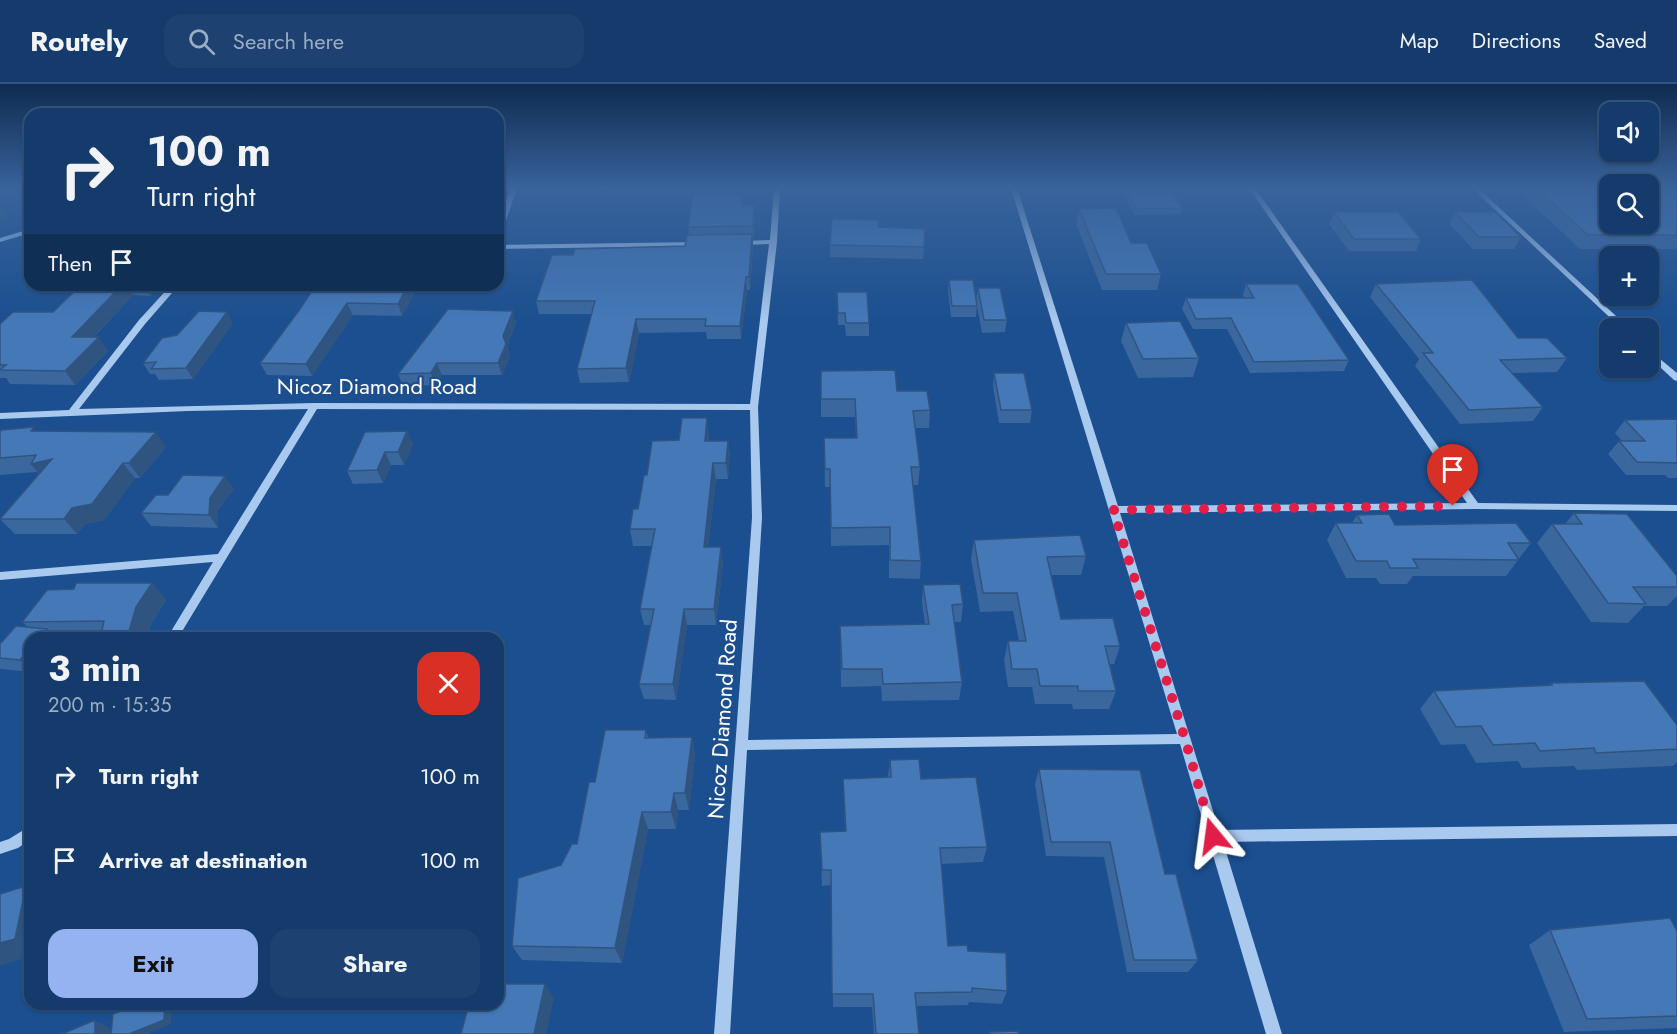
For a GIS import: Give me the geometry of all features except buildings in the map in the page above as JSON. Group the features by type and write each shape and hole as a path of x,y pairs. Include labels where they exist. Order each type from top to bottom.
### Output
{"street":[{"name":"Nicoz Diamond Road","path":"722,1034 757,518 754,407 774,232"},
{"path":"1028,232 1274,1034"},
{"path":"1283,232 1475,506"},
{"path":"1522,232 1614,318"},
{"path":"0,240 24,233"},
{"path":"727,243 773,243"},
{"path":"504,247 705,244"},
{"path":"73,411 142,322 170,291"},
{"path":"1659,361 1677,378"},
{"name":"Nicoz Diamond Road","path":"0,416 73,411 314,406 754,407"},
{"path":"176,632 274,475 314,406"},
{"path":"1113,510 1475,506 1677,508"},
{"path":"0,576 220,558"},
{"path":"741,745 1185,739"},
{"path":"1213,836 1677,830"},
{"path":"0,848 14,844 24,836"}],"route":[{"path":"1213,836 1113,510 1453,506"}]}
